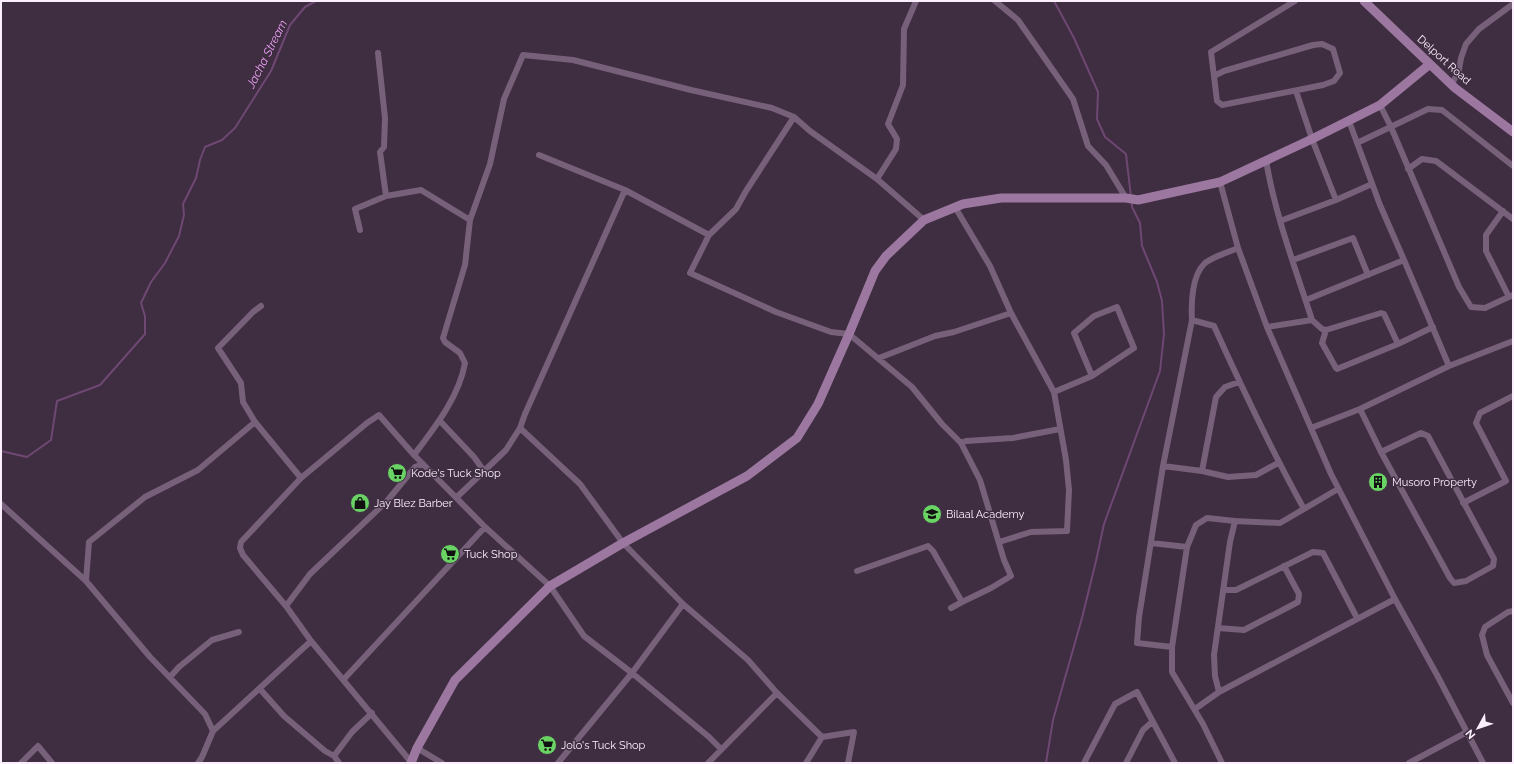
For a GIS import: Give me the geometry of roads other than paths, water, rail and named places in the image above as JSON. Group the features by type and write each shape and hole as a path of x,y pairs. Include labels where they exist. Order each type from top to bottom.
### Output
{"street":[{"path":"877,179 896,149 897,139 888,124 903,85 904,29 916,1"},
{"path":"995,1 1018,20 1073,99 1088,146 1106,165 1126,198"},
{"path":"1214,76 1224,71 1313,45 1322,44 1332,49 1340,73 1334,81 1296,91 1222,105 1217,101 1211,52 1295,1"},
{"name":"Delport Road","path":"1364,1 1452,84 1513,132"},
{"path":"1452,84 1459,70 1466,44 1479,29 1513,4"},
{"path":"378,53 385,118 384,147 380,152 386,196"},
{"path":"414,455 440,421 462,377 465,363 460,353 445,342 443,338 465,265 470,220 490,164 504,100 523,55 573,60 691,90 772,108 794,117 810,131 877,179 924,220"},
{"path":"722,749 632,673 584,636 550,586 485,527 414,455 380,415 367,423 301,478 241,542 240,548 243,555 286,606 311,641 344,679 411,762 417,748 455,680 550,586 624,543 747,476 797,438 818,404 849,334 874,271 886,256 924,220 962,204 1001,198 1126,198 1138,200 1220,182 1380,105 1430,64"},
{"path":"1296,91 1312,139 1336,200"},
{"path":"1380,105 1391,127 1459,287 1470,307 1484,308 1511,296 1486,251 1486,235 1503,212"},
{"path":"1356,143 1428,109 1442,110 1513,166"},
{"path":"794,117 736,209 710,234 690,273 776,312 831,332 849,334 912,387 942,424 960,443 980,480 998,542 1011,576 951,608"},
{"path":"1349,121 1380,205 1449,366"},
{"path":"539,155 625,190 710,234"},
{"path":"1408,169 1422,159 1436,161 1513,219"},
{"path":"1266,160 1270,184 1280,221 1312,320 1322,329 1326,330 1381,313 1384,314 1398,344"},
{"path":"1220,182 1238,248 1267,327 1338,489 1483,763"},
{"path":"1280,221 1336,200 1372,184"},
{"path":"360,230 355,209 386,196 421,190 470,220"},
{"path":"457,497 506,450 520,428 625,190"},
{"path":"955,207 990,266 1011,314 1054,392 1066,460 1069,490 1067,532 1031,532 998,542"},
{"path":"1293,260 1353,238 1368,275"},
{"path":"1172,647 1137,643 1139,617 1163,466 1192,320 1191,298 1199,270 1205,262 1238,248"},
{"path":"1306,300 1404,260"},
{"path":"261,306 253,312 218,348 241,383 243,402 255,422 301,478"},
{"path":"1054,392 1092,376 1134,348 1117,307 1094,316 1074,333 1092,376"},
{"path":"878,358 935,336 954,332 1011,314"},
{"path":"1192,320 1214,326 1278,463 1304,509"},
{"path":"1267,327 1312,320"},
{"path":"1326,330 1322,343 1337,369 1398,344 1433,327"},
{"path":"1311,428 1360,409 1449,366 1513,341"},
{"path":"1202,471 1216,398 1225,387 1239,382"},
{"path":"1463,503 1506,481 1476,423 1480,413 1513,396"},
{"path":"1360,409 1381,452 1450,578 1454,582 1466,581 1493,566 1494,559 1428,436 1421,434 1381,452"},
{"path":"440,421 474,457 484,471"},
{"path":"86,581 90,542 145,497 198,470 255,422"},
{"path":"520,428 580,484 624,543 683,604 748,660 777,693 822,737"},
{"path":"960,443 966,441 1013,438 1060,429"},
{"path":"1163,466 1202,471 1228,478 1256,475 1278,463"},
{"path":"286,606 310,574 387,501 415,467 423,464"},
{"path":"1222,763 1195,709 1172,672 1172,647 1187,547 1196,525 1207,518 1280,523 1338,489"},
{"path":"1,504 86,581 150,657 205,714 213,731"},
{"path":"1219,692 1215,676 1214,655 1230,542 1236,521"},
{"path":"344,679 485,527"},
{"path":"1151,543 1187,547"},
{"path":"857,572 928,546 933,551 962,602"},
{"path":"1223,590 1236,590 1313,552 1322,554 1357,618"},
{"path":"1218,628 1244,630 1298,602 1299,594 1284,566"},
{"path":"1195,709 1219,692 1395,599"},
{"path":"558,763 571,745 632,673 683,604"},
{"path":"1513,611 1508,612 1485,627 1482,635 1487,655 1513,703"},
{"path":"170,677 179,667 212,640 239,632"},
{"path":"198,763 213,731 311,641"},
{"path":"260,689 284,716 325,751 334,756 339,763"},
{"path":"1084,763 1115,704 1137,692 1175,763"},
{"path":"708,763 777,693"},
{"path":"334,756 352,732 372,713"},
{"path":"1126,763 1143,730 1152,722"},
{"path":"806,763 822,737 854,732 848,763"},
{"path":"1409,763 1466,732"},
{"path":"21,763 38,746 52,763"},
{"path":"417,748 442,763"}],"waterway":[{"name":"Jacha Stream","path":"1,451 27,457 51,440 57,401 100,385 145,334 145,316 141,303 151,282 165,263 179,236 184,215 183,204 196,178 205,147 222,140 235,128 271,71 290,25 305,7 316,1"},
{"path":"1054,1 1074,38 1098,92 1097,119 1105,137 1126,154 1131,197"},
{"path":"1046,763 1053,720 1082,618 1104,524 1160,371 1164,334 1162,301 1157,282 1142,246 1140,223 1132,207 1132,201"}],"place":[{"name":"Kode's Tuck Shop","path":"397,473"},
{"name":"Musoro Property","path":"1378,482"},
{"name":"Jay Blez Barber","path":"360,503"},
{"name":"Bilaal Academy","path":"932,514"},
{"name":"Tuck Shop","path":"450,554"},
{"name":"Jolo's Tuck Shop","path":"547,745"}]}
